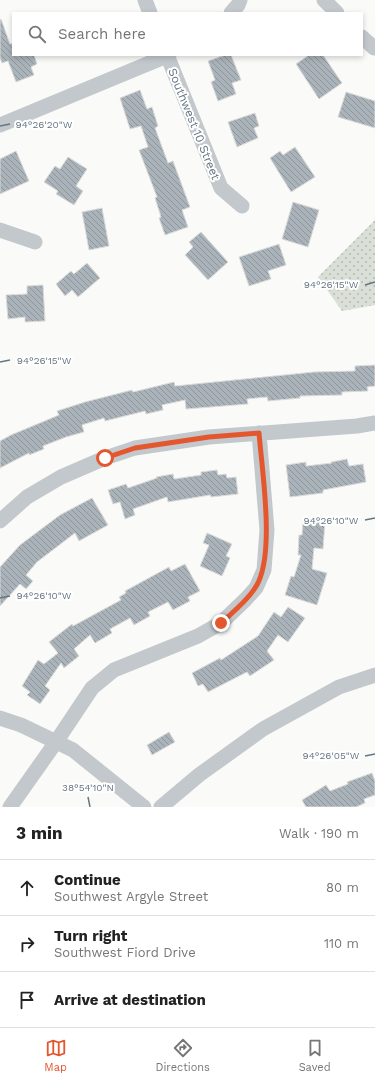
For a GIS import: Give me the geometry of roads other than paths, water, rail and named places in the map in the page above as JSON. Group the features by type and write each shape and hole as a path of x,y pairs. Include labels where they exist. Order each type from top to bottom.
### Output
{"street":[{"path":"145,0 150,12"},
{"path":"231,12 238,5 240,0"},
{"path":"324,0 336,12"},
{"path":"363,38 374,48"},
{"path":"0,125 165,56"},
{"name":"Southwest 10 Street","path":"167,56 220,188 242,206"},
{"path":"0,230 35,242"},
{"path":"0,521 27,497 61,477 105,458 135,448 209,437 357,426 375,423"},
{"path":"10,807 92,688 114,670 198,636 221,623 256,588 264,570 267,530 259,433"},
{"path":"161,807 199,774 263,729 339,687 375,675"},
{"path":"0,718 22,725 73,750 144,807"}]}
